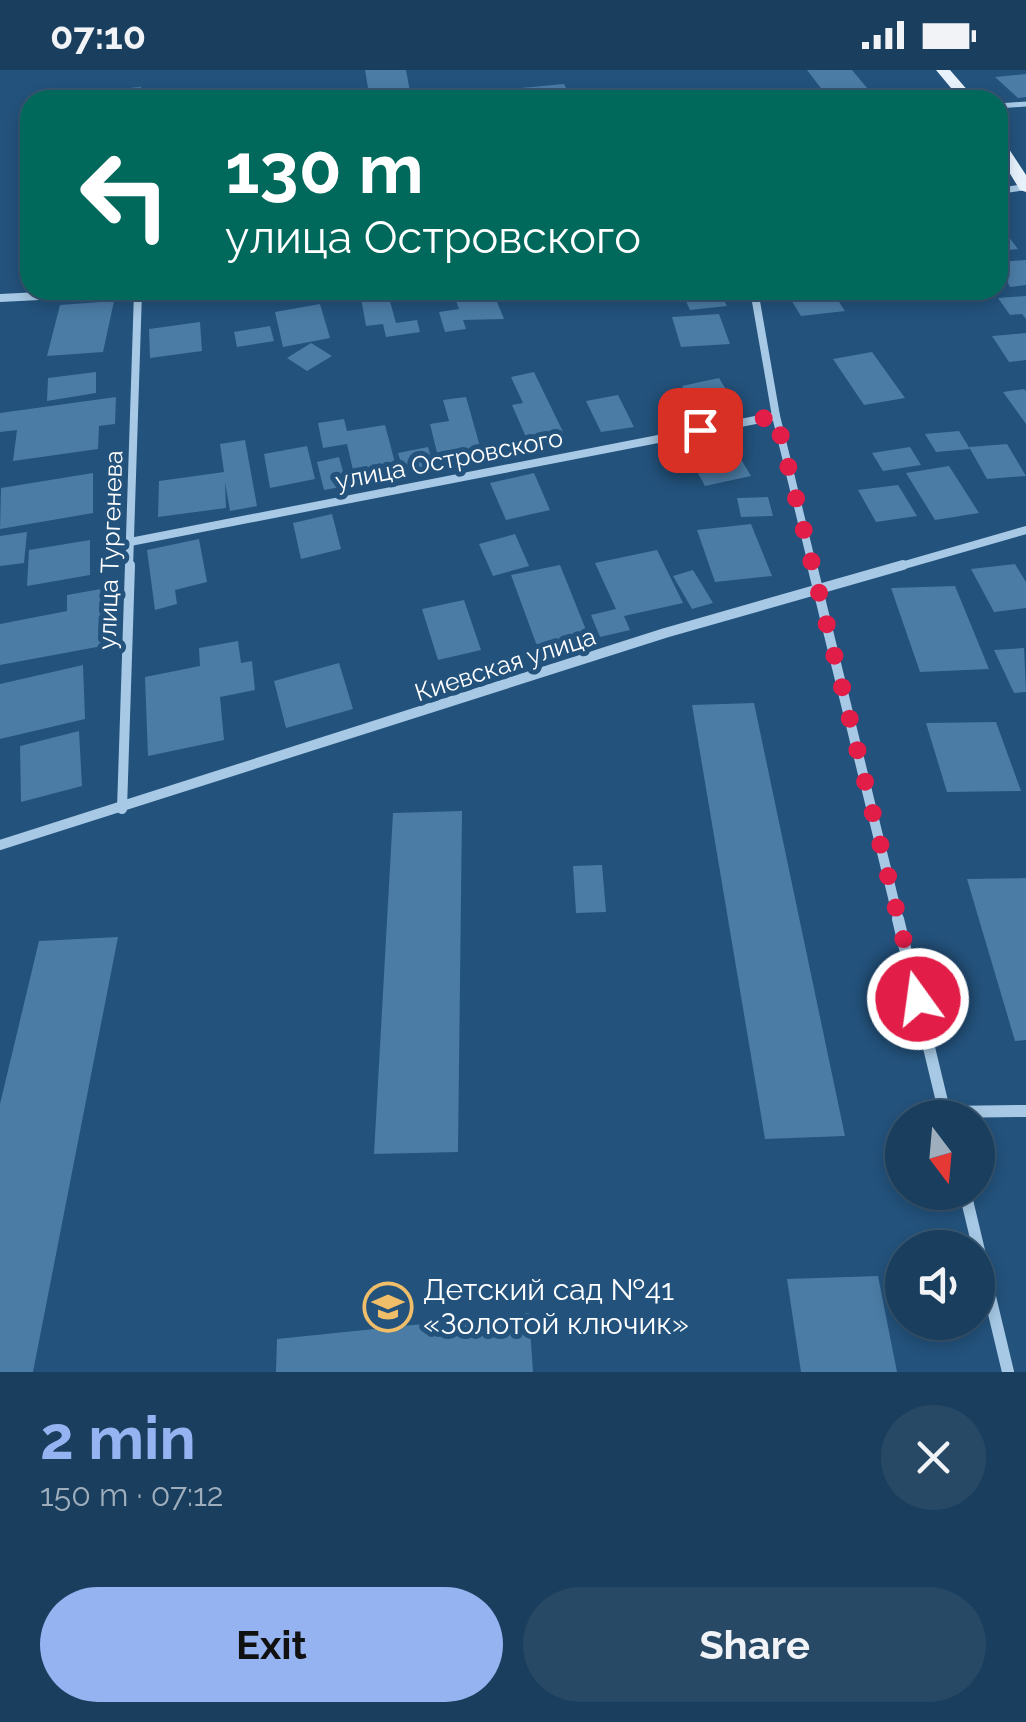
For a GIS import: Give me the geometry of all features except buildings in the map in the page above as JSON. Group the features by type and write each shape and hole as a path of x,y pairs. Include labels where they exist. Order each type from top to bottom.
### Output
{"main road":[{"path":"943,70 960,90"},
{"path":"1008,159 1026,187"}],"street":[{"name":"улица Тургенева","path":"122,809 138,300"},
{"path":"756,300 776,416 942,1100"},
{"name":"улица Островского","path":"130,542 776,416"},
{"name":"Киевская улица","path":"0,845 817,586 1026,530"},
{"path":"995,1112 1026,1110"},
{"path":"968,1210 1008,1372"}],"place":[{"name":"Детский сад №41 «Золотой ключик»","path":"388,1307"}],"route":[{"path":"700,430 776,416 918,999"}]}
